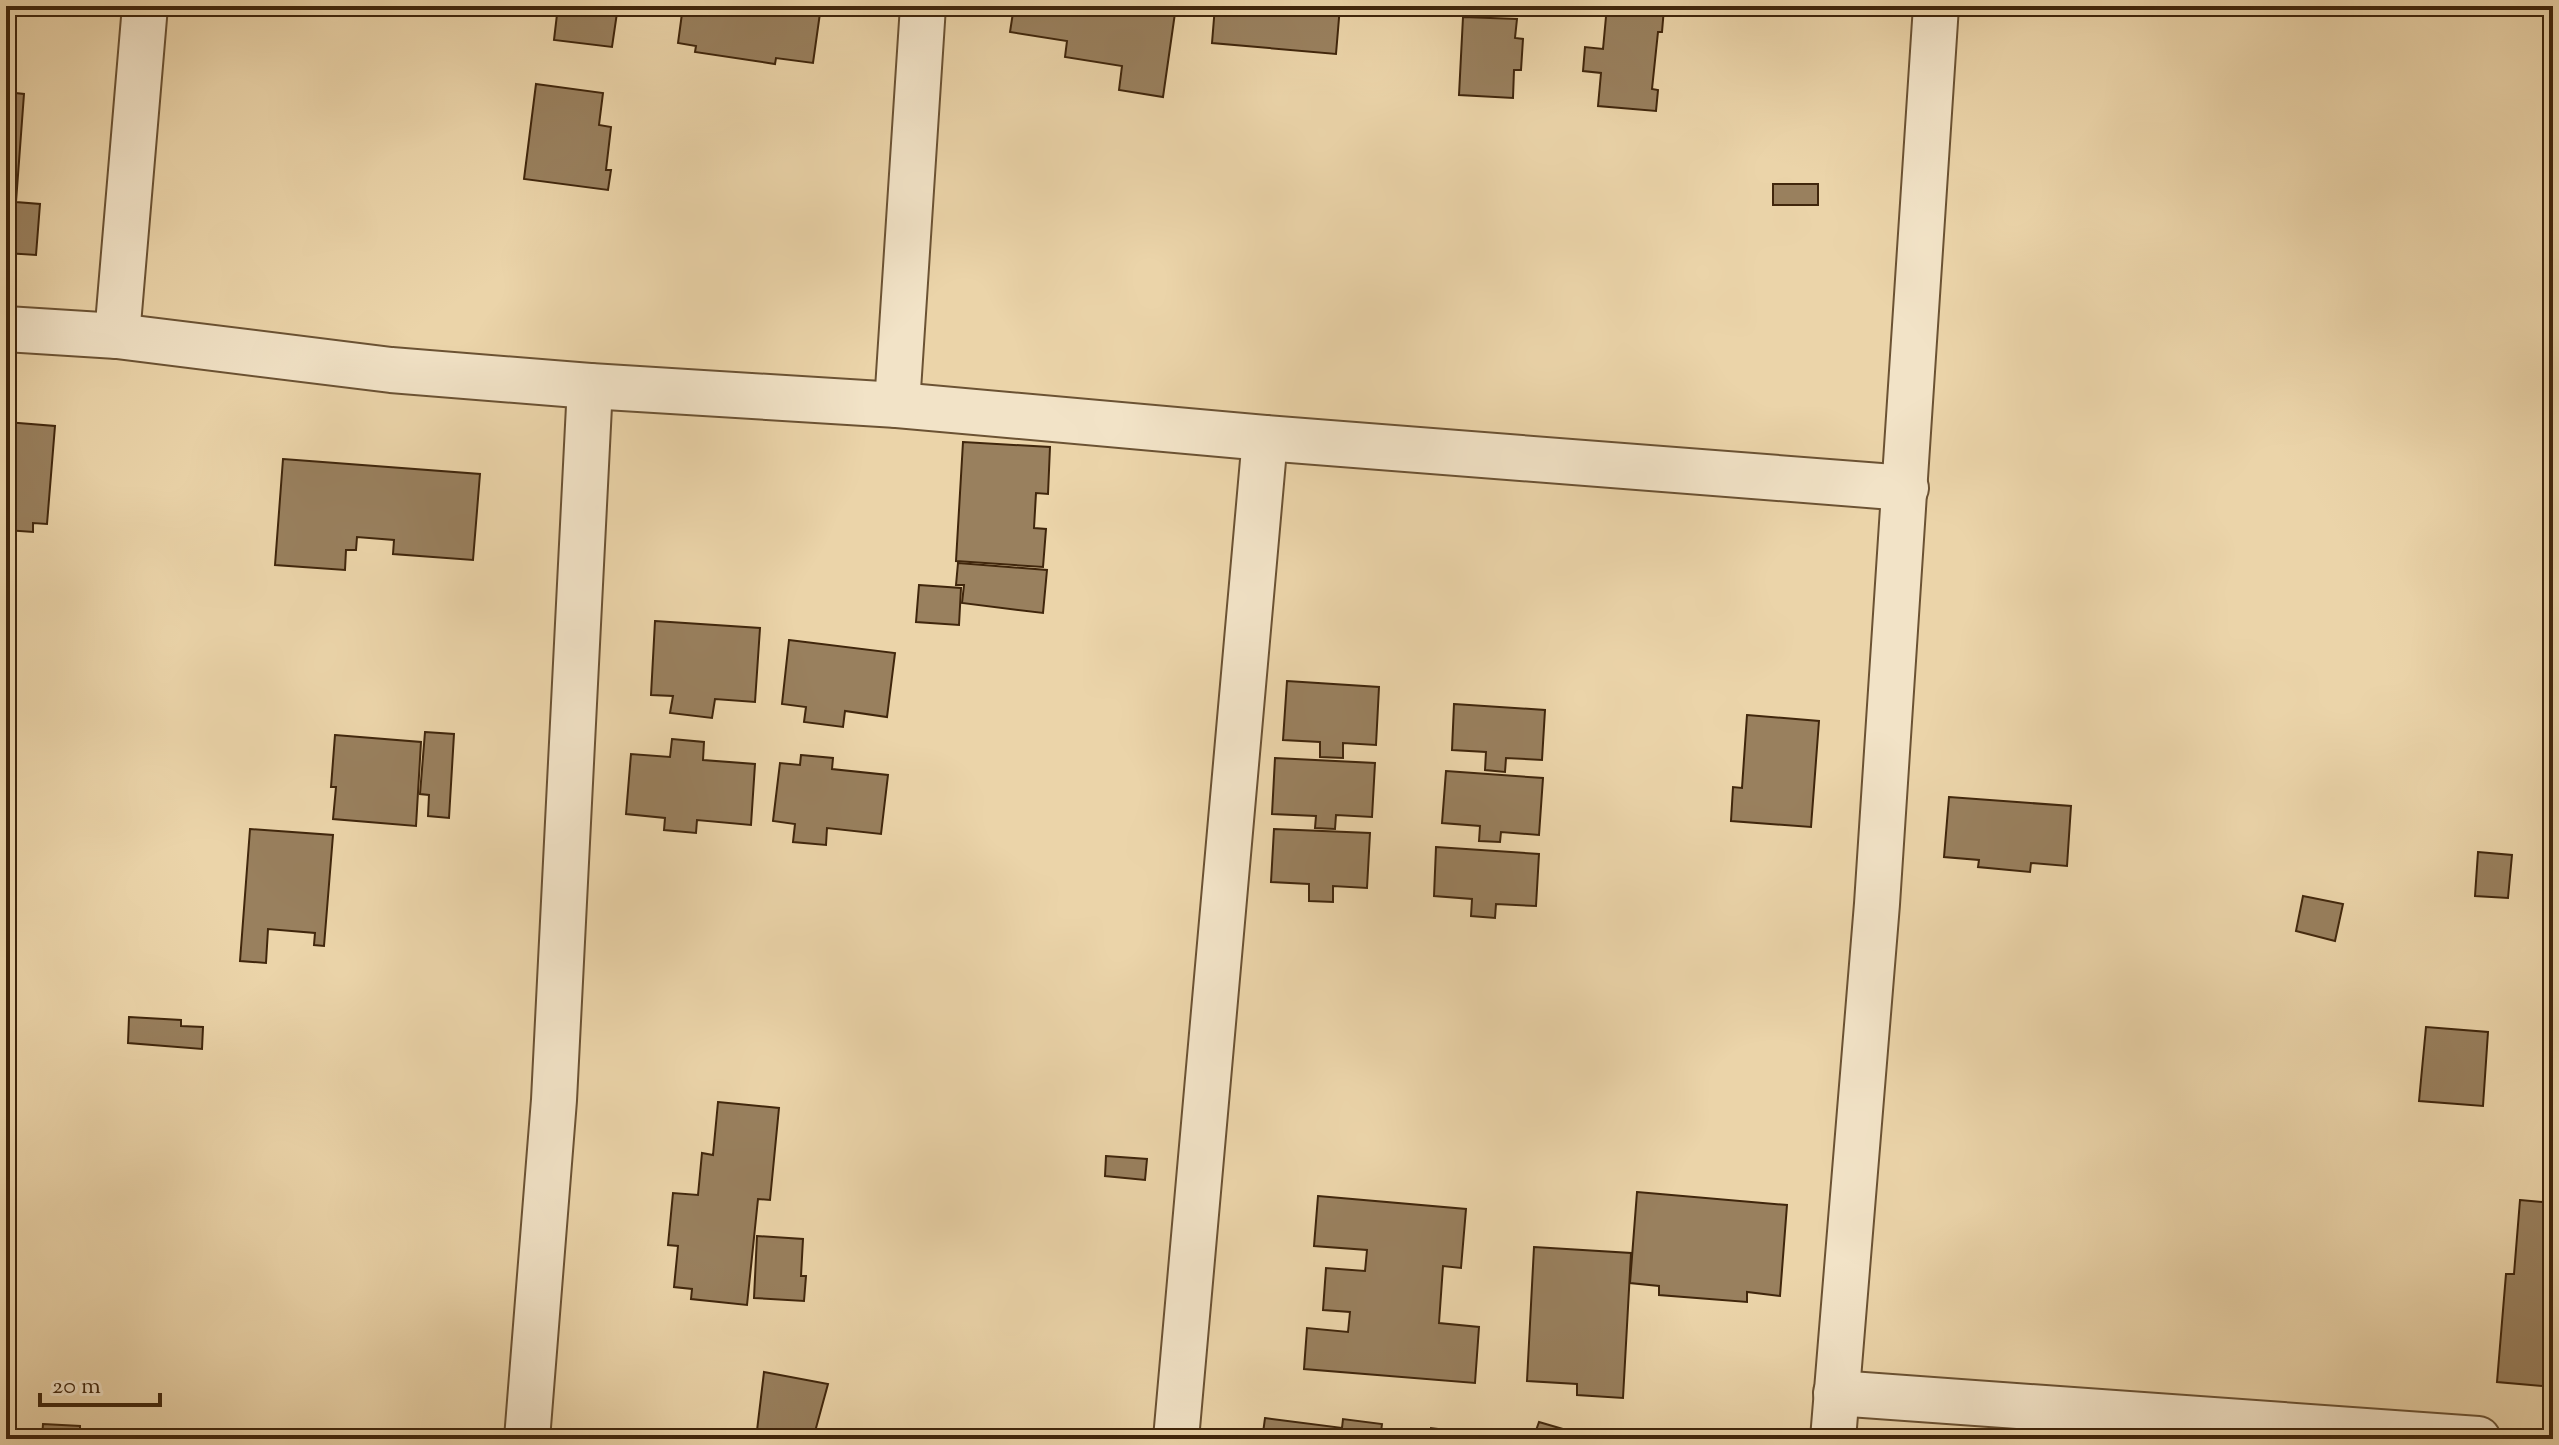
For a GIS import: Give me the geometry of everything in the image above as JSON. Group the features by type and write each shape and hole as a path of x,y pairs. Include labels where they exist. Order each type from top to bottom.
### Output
{"street":[{"path":"117,336 145,6"},
{"path":"897,405 923,6"},
{"path":"1833,1439 1877,904 1936,6"},
{"path":"6,329 117,336 391,370 897,405 1265,438 1906,488"},
{"path":"527,1439 554,1100 590,386"},
{"path":"1176,1439 1265,438"},
{"path":"1836,1393 2478,1439"}],"building":[{"path":"558,6 618,6 612,47 554,40"},
{"path":"683,6 821,6 813,63 776,58 775,64 695,52 696,46 678,43"},
{"path":"1014,6 1176,6 1163,97 1119,90 1122,66 1065,57 1067,41 1010,32"},
{"path":"1215,6 1340,6 1336,54 1212,43"},
{"path":"1465,6 1519,6 1519,16 1464,13"},
{"path":"1607,6 1664,8 1662,32 1658,32 1652,89 1658,90 1656,111 1598,106 1601,73 1583,71 1585,47 1603,49"},
{"path":"1463,17 1517,19 1515,38 1523,39 1521,70 1514,70 1513,98 1459,95"},
{"path":"536,84 603,93 599,125 611,127 606,170 611,170 608,190 524,179"},
{"path":"6,92 24,94 16,202 40,204 36,255 6,253"},
{"path":"1773,184 1818,184 1818,205 1773,205"},
{"path":"6,422 55,426 47,524 33,523 33,532 6,530"},
{"path":"963,442 1050,447 1048,494 1036,493 1034,528 1046,529 1043,567 956,561"},
{"path":"283,459 480,474 473,560 393,554 394,540 357,537 356,550 346,550 345,570 275,565"},
{"path":"958,563 1047,570 1043,613 962,603 964,585 956,585"},
{"path":"919,585 961,588 959,625 916,622"},
{"path":"655,621 760,628 755,702 715,699 712,718 670,713 673,696 651,695"},
{"path":"789,640 895,653 887,717 845,711 843,727 804,722 806,707 782,704"},
{"path":"1287,681 1379,687 1376,745 1343,743 1343,758 1320,757 1320,742 1283,740"},
{"path":"1454,704 1545,710 1542,760 1506,758 1505,772 1485,770 1486,752 1452,750"},
{"path":"1747,715 1819,721 1811,827 1731,821 1733,787 1742,788"},
{"path":"425,732 454,734 449,818 428,816 429,795 420,794"},
{"path":"335,735 421,742 416,826 333,819 336,787 331,787"},
{"path":"672,739 704,742 703,760 755,764 751,825 697,820 696,833 664,830 665,818 626,814 631,754 670,757"},
{"path":"801,755 833,758 832,769 888,775 881,834 827,828 826,845 793,842 795,824 773,821 780,763 800,765"},
{"path":"1275,758 1375,763 1372,817 1336,815 1335,829 1315,828 1316,816 1272,814"},
{"path":"1446,771 1543,778 1539,835 1501,832 1500,842 1479,841 1480,826 1442,823"},
{"path":"1949,797 2071,806 2067,866 2031,863 2030,872 1978,867 1979,860 1944,857"},
{"path":"250,829 333,835 324,946 314,945 315,933 268,929 266,963 240,961"},
{"path":"1274,829 1370,833 1367,888 1333,886 1333,902 1309,901 1309,884 1271,882"},
{"path":"1436,847 1539,854 1536,906 1496,904 1495,918 1471,916 1472,899 1434,896"},
{"path":"2478,852 2512,855 2508,898 2475,896"},
{"path":"2303,896 2343,904 2335,941 2296,931"},
{"path":"129,1017 181,1020 181,1026 203,1027 202,1049 128,1043"},
{"path":"2426,1027 2488,1032 2483,1106 2419,1101"},
{"path":"718,1102 779,1108 770,1200 758,1199 747,1305 691,1299 692,1289 674,1287 678,1246 668,1245 673,1193 698,1195 702,1153 713,1155"},
{"path":"1106,1156 1147,1159 1145,1180 1105,1176"},
{"path":"1637,1192 1787,1205 1780,1296 1747,1292 1747,1302 1659,1295 1659,1286 1630,1283"},
{"path":"1318,1196 1466,1209 1461,1268 1443,1266 1439,1323 1479,1327 1475,1383 1304,1369 1307,1328 1348,1332 1350,1312 1323,1310 1326,1268 1365,1271 1367,1250 1314,1246"},
{"path":"2520,1200 2553,1203 2553,1387 2497,1382 2506,1274 2514,1274"},
{"path":"757,1236 803,1239 801,1276 806,1276 804,1301 754,1298"},
{"path":"1534,1247 1631,1253 1623,1398 1577,1395 1577,1384 1527,1381"},
{"path":"764,1372 828,1384 813,1439 756,1439"},
{"path":"1265,1418 1342,1428 1343,1419 1382,1424 1381,1432 1430,1439 1243,1439 1244,1431 1263,1433"},
{"path":"1539,1422 1597,1439 1533,1439"},
{"path":"43,1424 80,1426 80,1436 123,1439 42,1439"},
{"path":"1431,1428 1464,1432 1463,1439 1430,1439"}]}
